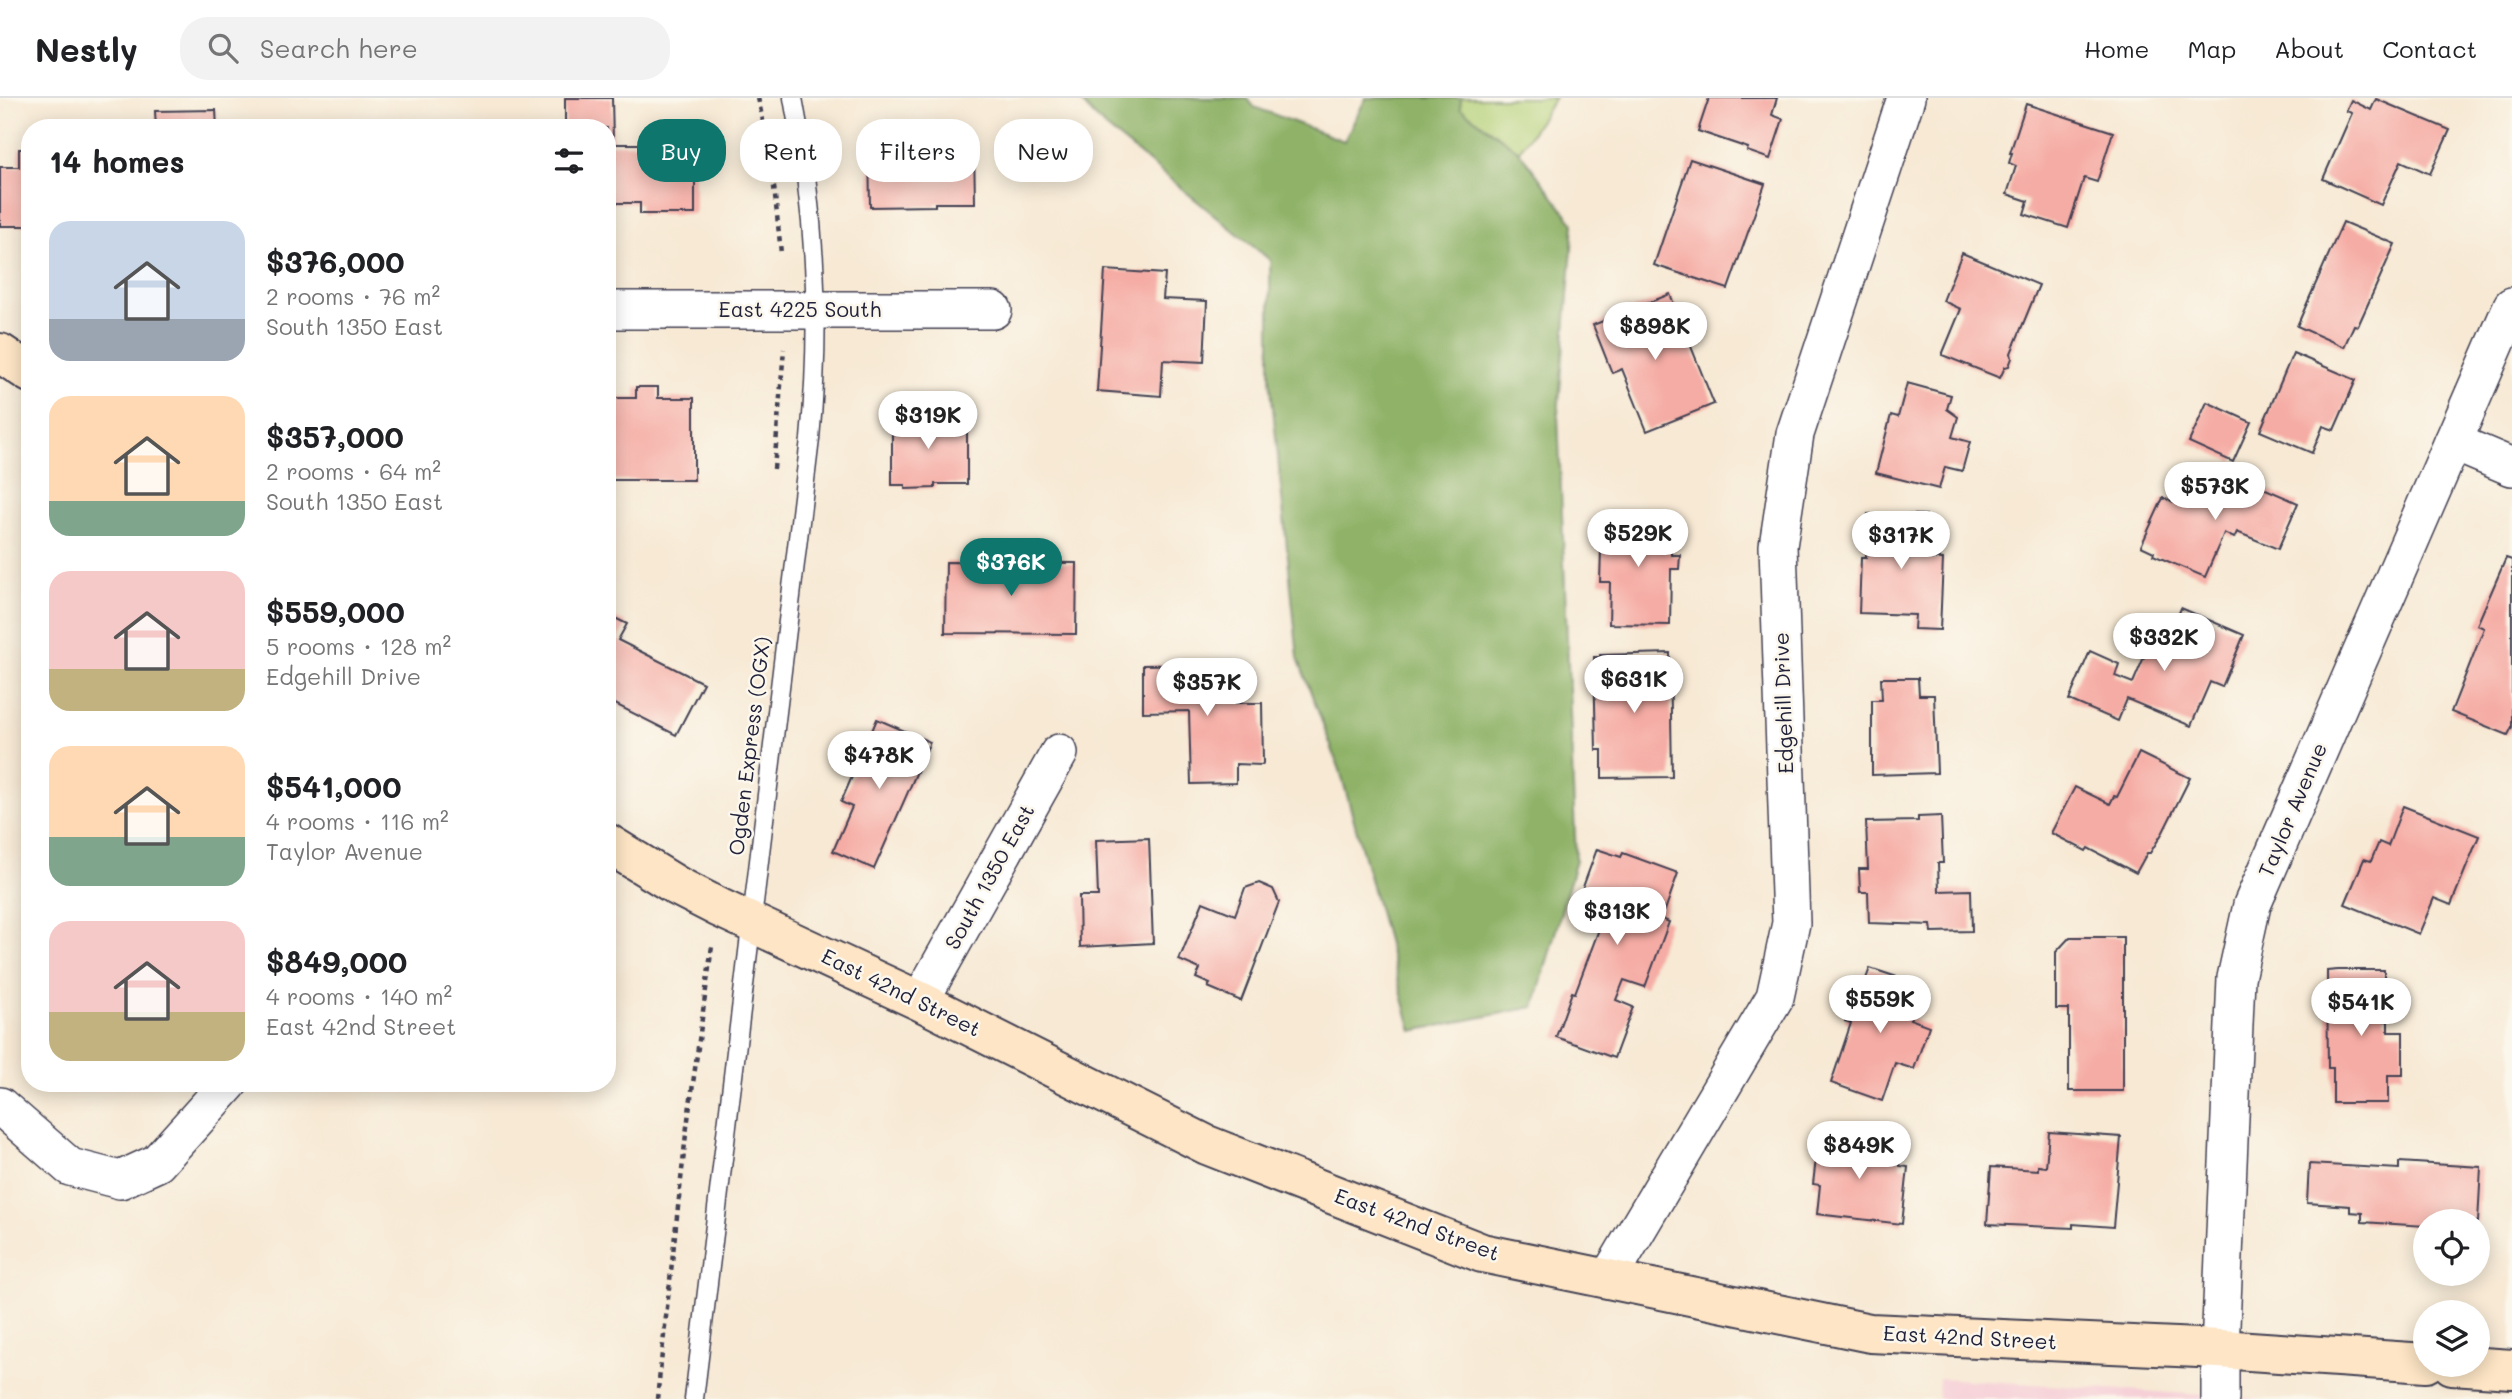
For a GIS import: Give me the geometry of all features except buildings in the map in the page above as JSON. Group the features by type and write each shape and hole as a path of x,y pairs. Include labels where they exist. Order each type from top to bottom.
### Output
{"street":[{"name":"Edgehill Drive","path":"1608,1279 1775,997 1791,923 1779,546 1796,434 1906,98"},
{"name":"Taylor Avenue","path":"2220,1399 2236,978 2252,905 2512,306"},
{"name":"East 4225 South","path":"616,310 993,310"},
{"path":"0,353 21,367"},
{"path":"2453,442 2512,467"},
{"name":"South 1350 East","path":"920,1001 1059,753"},
{"name":"East 42nd Street","path":"616,849 677,886 920,1001 1208,1145 1482,1254 1870,1333 2220,1349 2413,1362"},
{"path":"0,1106 70,1167 120,1180 157,1163 221,1092"},
{"path":"2490,1368 2512,1369"}],"lane":[{"name":"Ogden Express (OGX)","path":"694,1399 816,374 817,310 810,199 793,98"}],"path":[{"path":"758,98 771,158 782,254"},
{"path":"656,1399 709,961"}],"shaded area":[{"path":"1939,1378 2265,1399 1938,1399"}],"green space":[{"path":"1077,98 1247,98 1254,107 1344,141 1366,98 1461,98 1460,108 1519,151 1574,224 1558,415 1576,860 1534,1007 1412,1031 1340,770 1298,658 1270,378 1270,260 1102,124"},
{"path":"1461,98 1555,98 1519,151 1459,108"}]}
